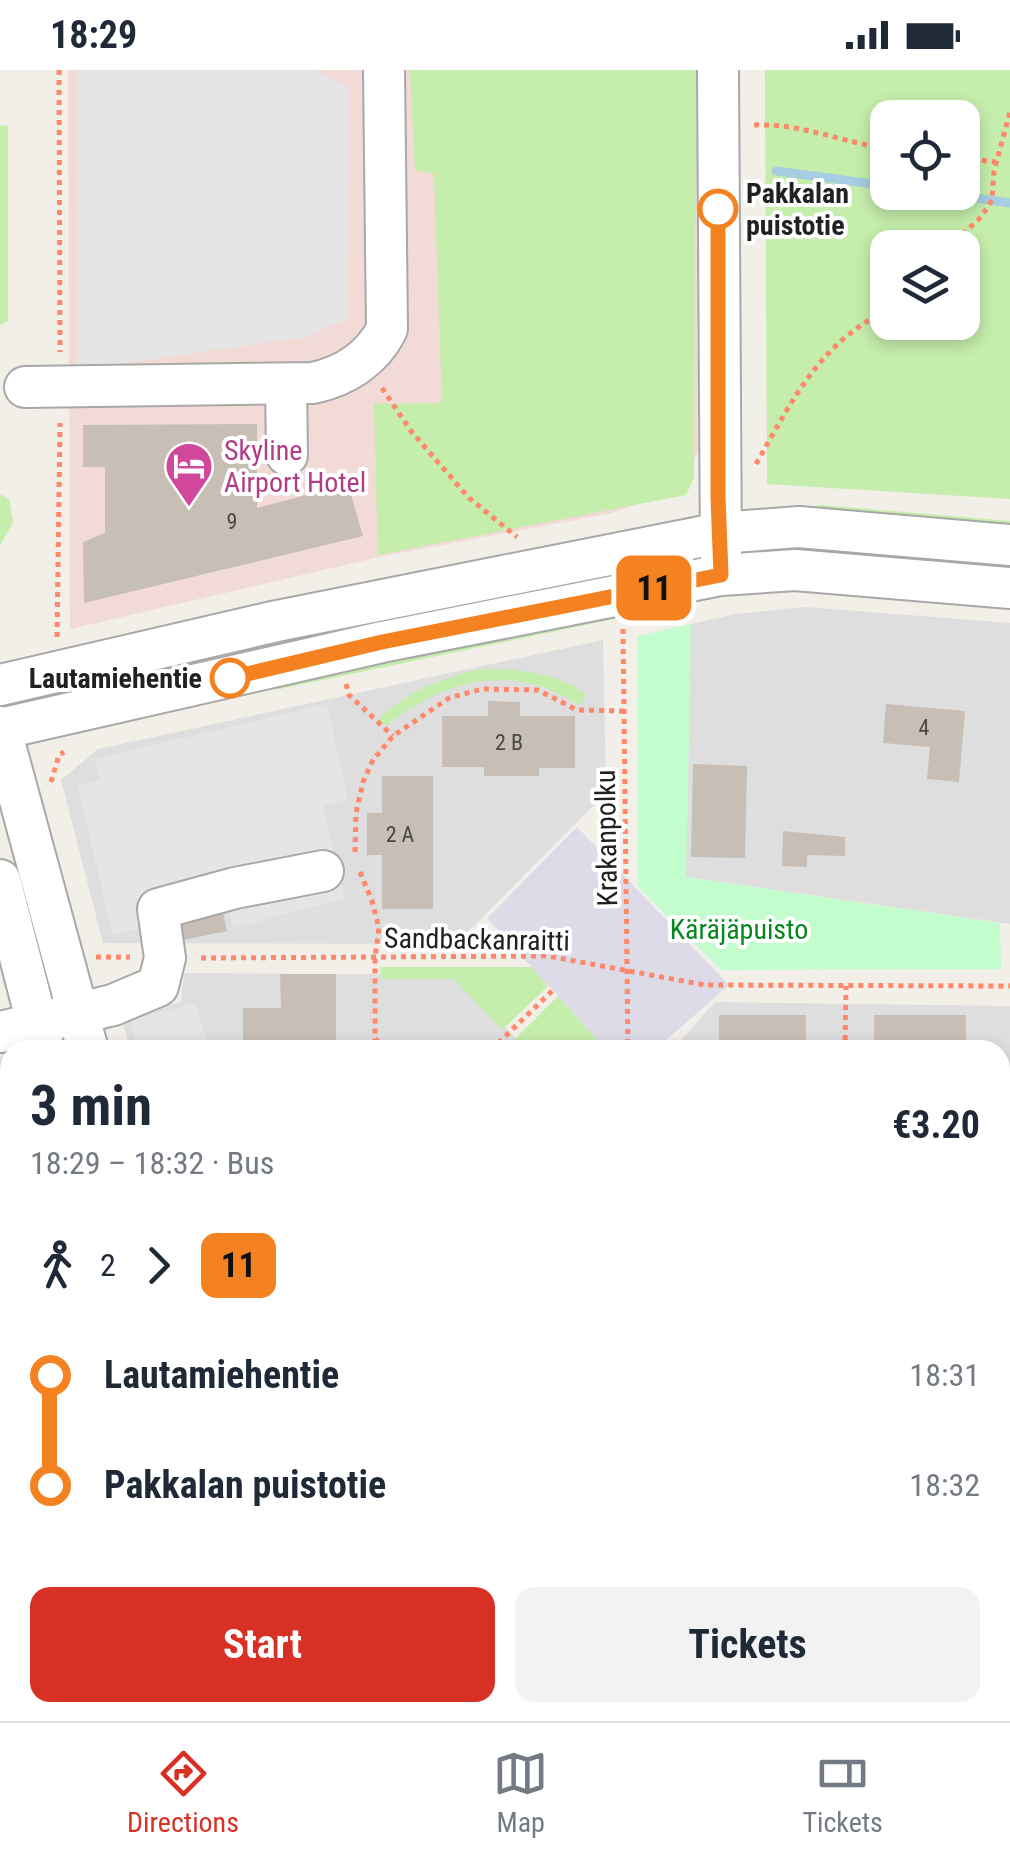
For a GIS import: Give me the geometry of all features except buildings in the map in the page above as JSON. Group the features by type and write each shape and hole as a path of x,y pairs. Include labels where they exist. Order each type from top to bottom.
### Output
{"street":[{"path":"25,387 286,385 337,378 378,348 387,330 384,70"},
{"path":"718,70 721,575"},
{"path":"286,385 287,454"},
{"path":"0,685 277,620 720,534 799,528 1010,545"},
{"path":"83,1032 1,728 382,642 721,575 795,570 1010,588"},
{"path":"0,880 27,1035 83,1032 112,1005 158,986 165,958 158,909 235,888 323,871"}],"path":[{"path":"968,230 982,218 992,200 996,162 1010,112"},
{"path":"751,125 791,125 870,147"},
{"path":"980,160 996,162"},
{"path":"752,472 784,411 827,351 870,318"},
{"path":"360,362 411,431 469,498 517,537"},
{"name":"Krakanpolku","path":"628,1040 623,626 634,624"},
{"path":"361,679 346,683 348,695 392,736"},
{"path":"376,1040 378,928 353,844 362,782 392,736 449,698 482,689 538,690 577,710 624,712"},
{"path":"19,791 52,781 59,756 71,748"},
{"name":"Sandbackanraitti","path":"62,957 548,956 704,985 1010,986"},
{"path":"845,1040 846,986"},
{"path":"502,1040 552,991"}],"shaded area":[{"path":"68,70 696,70 704,439 680,489 612,513 379,557 70,629"},
{"path":"77,70 313,70 349,87 348,318 307,337 77,370"},
{"path":"805,607 1010,623 1010,924 686,877 691,624 736,614"},
{"path":"603,640 606,793 456,944 103,943 61,780 98,749"},
{"path":"327,704 348,799 322,806 345,899 233,928 228,908 113,935 77,785 99,780 95,759"},
{"path":"577,827 729,985 666,1040 598,1040 487,918"},
{"path":"184,973 457,975 517,1040 127,1040 122,1019 181,1002"},
{"path":"715,1002 1010,1006 1010,1040 681,1040"},
{"path":"195,1003 207,1040 135,1040 130,1020"}],"green space":[{"path":"410,70 696,70 694,478 686,495 378,555 374,404 442,403 434,173 415,171"},
{"path":"765,70 1010,70 1010,499 767,484"},
{"path":"8,125 8,321 0,325 0,126"},
{"path":"0,494 9,499 13,522 0,546"},
{"path":"816,506 1010,521 1010,534 812,517"},
{"path":"810,541 1010,557 1010,577 809,558"},
{"path":"623,614 619,618 275,690 300,675"},
{"name":"Käräjäpuisto","path":"691,624 686,877 1000,923 1001,969 721,970 638,887 638,636"},
{"path":"482,669 549,676 585,694 583,702 577,704 528,683 478,682 431,697 386,726 378,719 426,687"},
{"path":"380,967 532,967 548,986 502,1030 454,979 381,979"},
{"path":"558,996 598,1040 514,1040"}],"waterway":[{"path":"776,171 870,184"},
{"path":"980,199 1010,203"}],"bus line":[{"name":"11","path":"230,678 382,642 721,575 718,209"}],"place":[{"name":"Pakkalan puistotie","path":"718,209"},
{"name":"Skyline Airport Hotel","path":"189,508"},
{"name":"Lautamiehentie","path":"230,678"}]}
